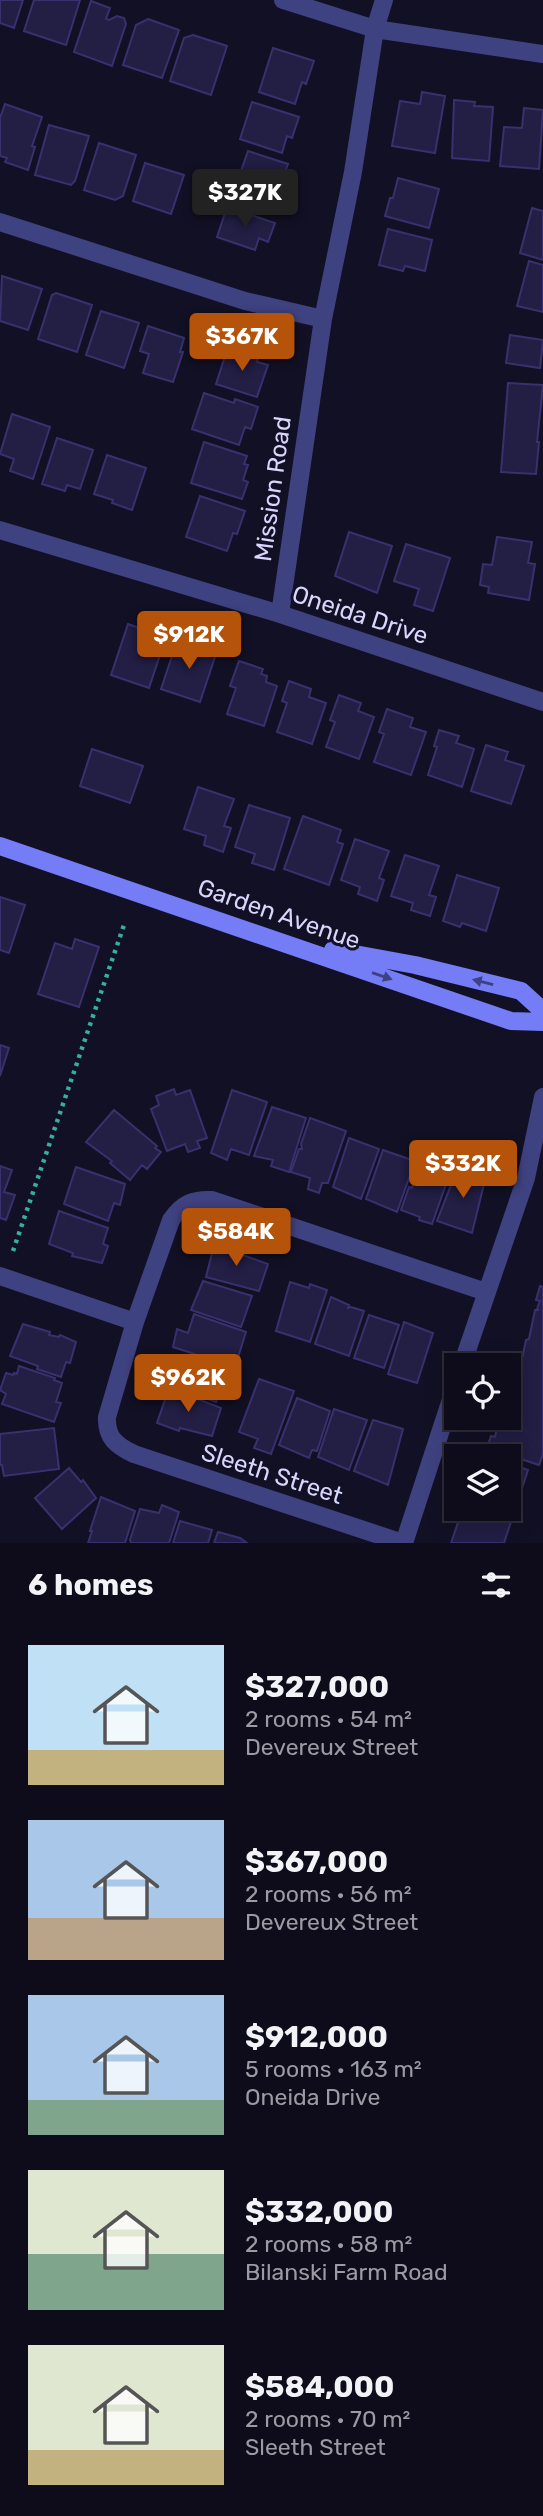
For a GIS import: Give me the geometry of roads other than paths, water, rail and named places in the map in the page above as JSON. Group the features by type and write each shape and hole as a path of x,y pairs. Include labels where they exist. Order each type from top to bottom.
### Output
{"street":[{"path":"283,0 375,29 543,54"},
{"name":"Mission Road","path":"280,614 323,319 353,172 375,29 384,0"},
{"path":"0,222 246,301 323,319"},
{"name":"Oneida Drive","path":"0,530 280,614 543,702"},
{"name":"Garden Avenue","path":"0,846 511,1021 543,1022"},
{"path":"295,945 415,965 521,992 543,1011"},
{"path":"466,1353 529,1168 543,1097"},
{"name":"Sleeth Street","path":"403,1543 134,1454 111,1439 106,1429 107,1418 135,1322 171,1220 188,1202 200,1199 212,1200 486,1292"},
{"path":"0,1276 135,1322"},
{"path":"403,1543 444,1420"}]}
